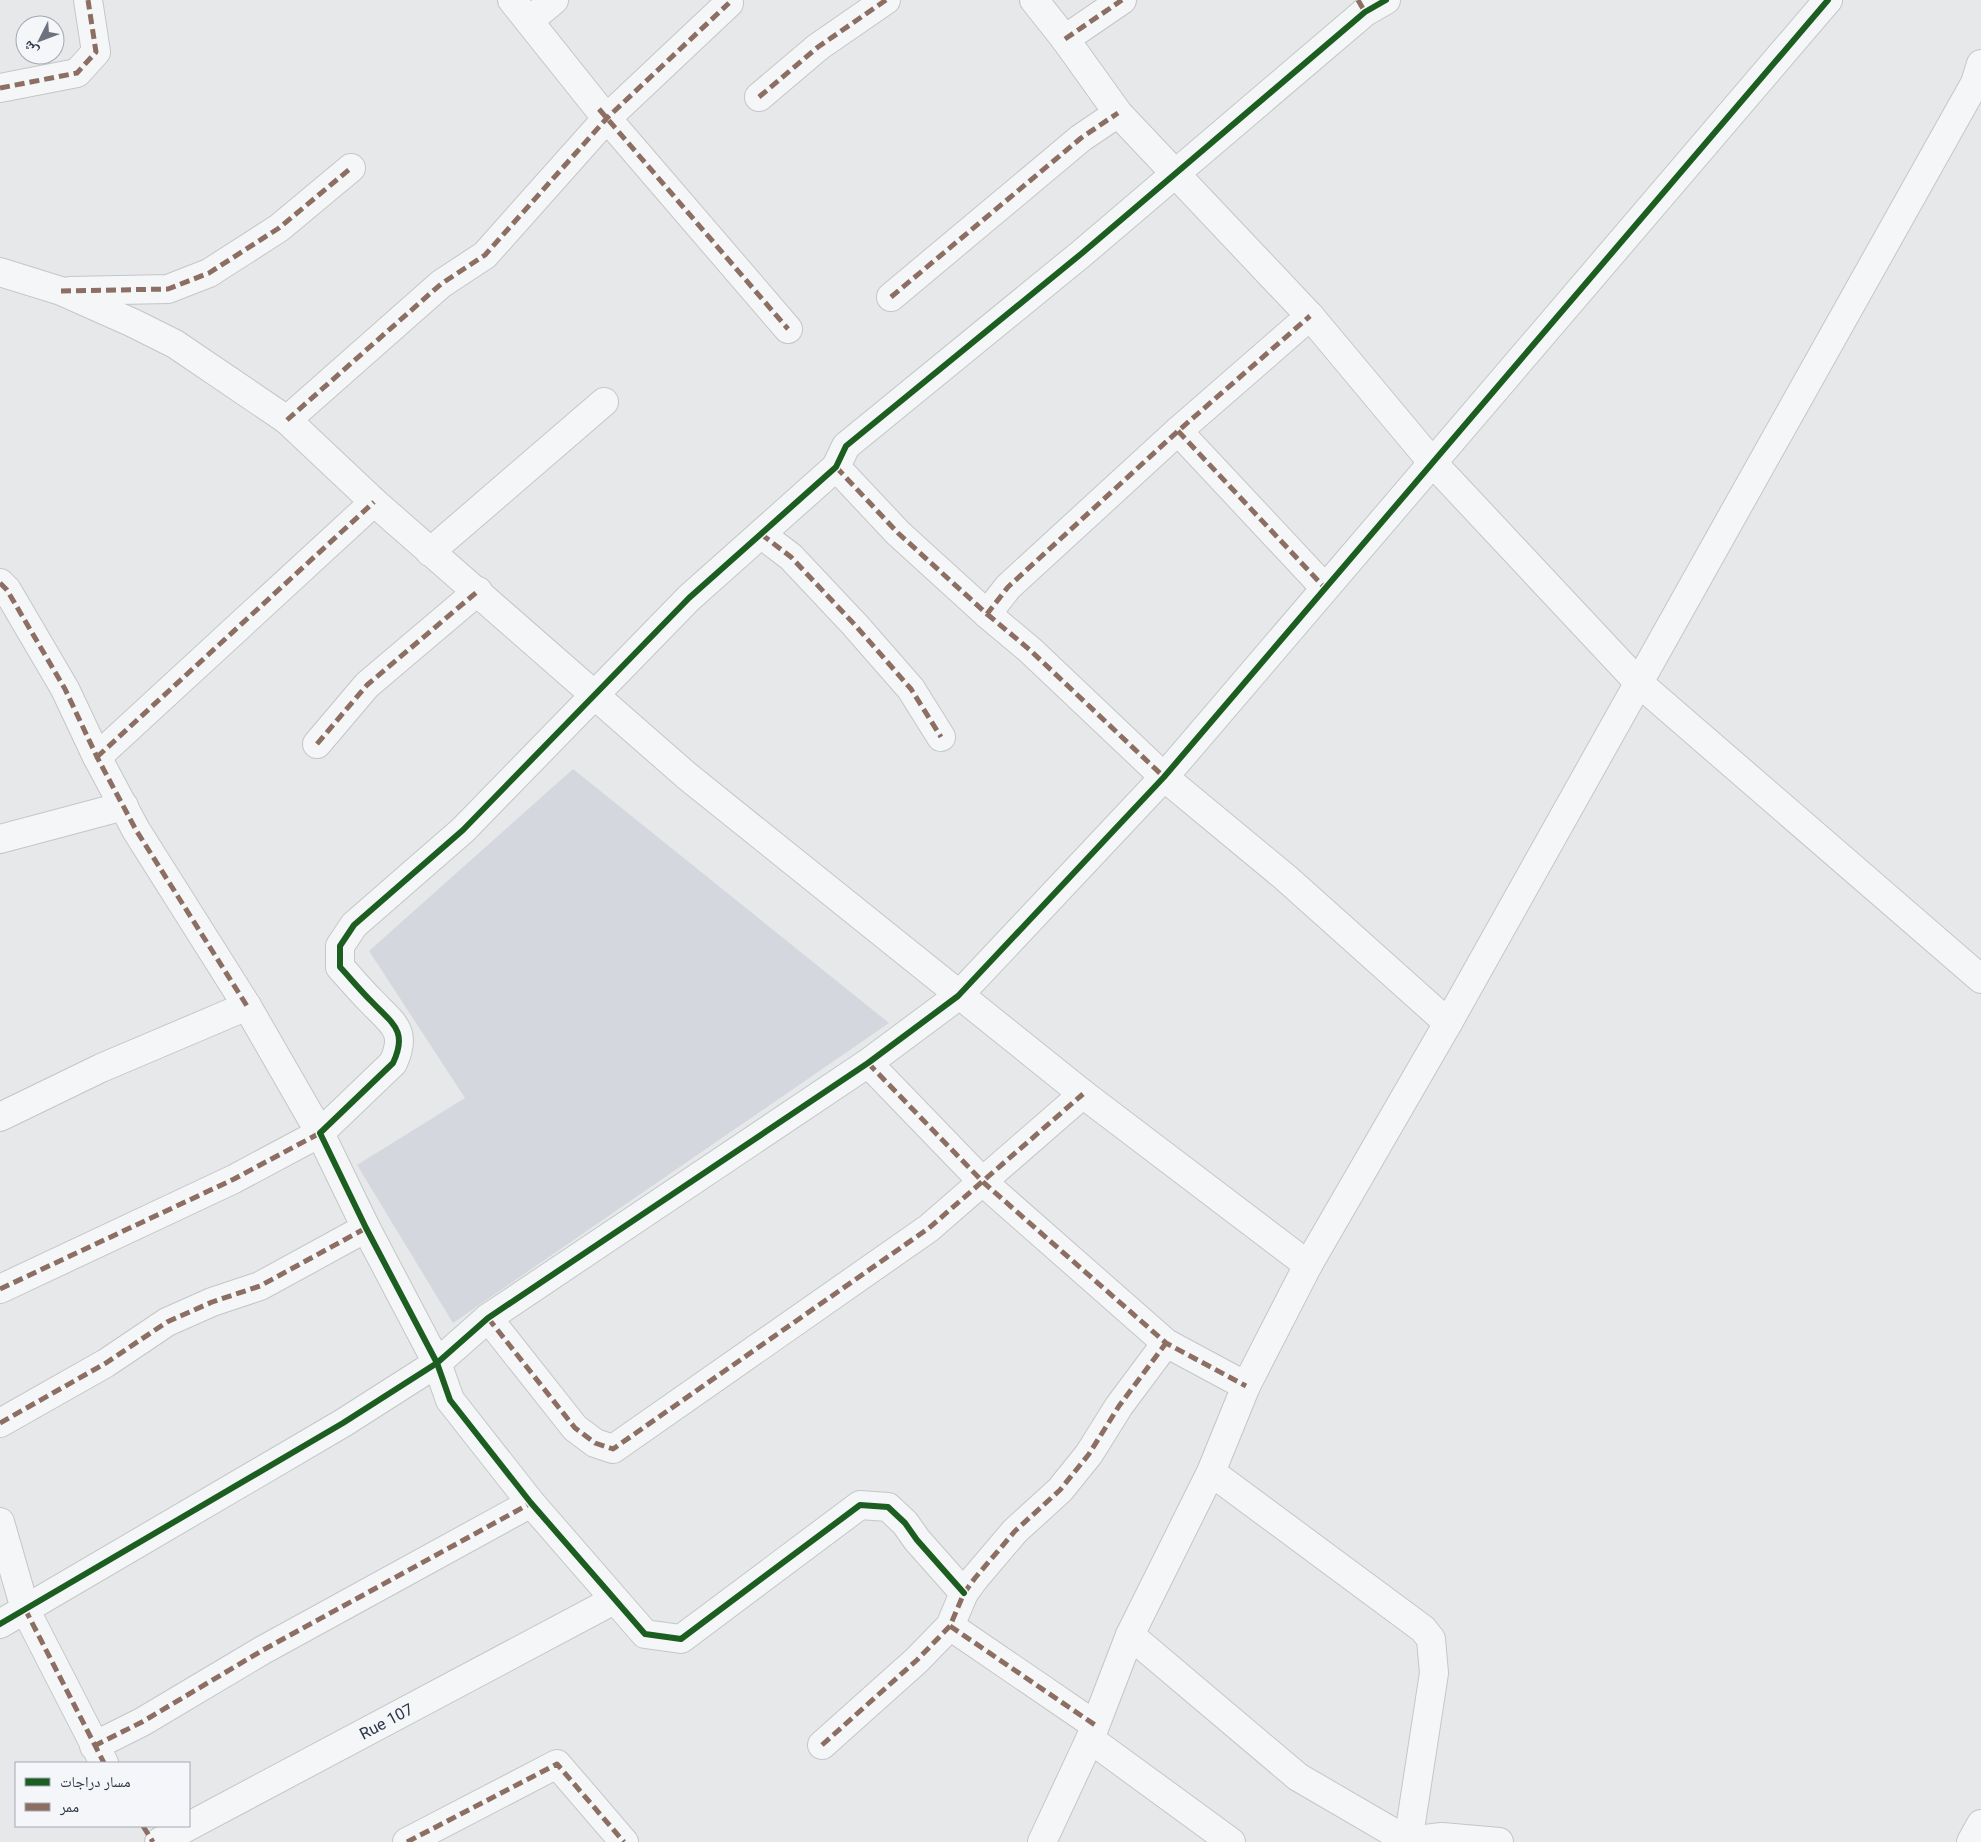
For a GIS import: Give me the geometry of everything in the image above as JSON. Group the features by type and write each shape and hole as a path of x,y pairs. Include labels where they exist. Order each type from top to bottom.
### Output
{"street":[{"path":"0,88 76,73 96,52 88,0"},
{"path":"512,0 607,118 788,329"},
{"path":"529,21 554,0"},
{"path":"760,97 818,47 886,0"},
{"path":"1034,0 1065,39 1118,113 1310,316 1432,462 1639,683 1981,979"},
{"path":"1065,39 1122,0"},
{"path":"0,1624 344,1423 437,1362 488,1318 868,1063 958,996 1164,777 1324,587 1828,0"},
{"path":"287,420 441,284 485,255 607,118 729,4"},
{"path":"0,1289 234,1179 320,1133 393,1063 399,1049 399,1036 394,1023 340,968 340,946 354,925 464,830 689,598 836,467 846,446 976,342 1176,173 1369,4"},
{"path":"1042,1842 1093,1732 1130,1635 1211,1472 1246,1386 1308,1265 1448,1023 1790,410 1850,308 1979,78"},
{"path":"891,297 1081,138 1118,113"},
{"path":"60,292 168,290 209,273 279,228 351,168"},
{"path":"0,272 60,292 133,323 175,344 287,420 430,552 478,591 593,696 687,776 1082,1094 1308,1265"},
{"path":"987,614 1008,587 1178,431 1310,316"},
{"path":"430,552 604,402"},
{"path":"1178,431 1324,587"},
{"path":"836,467 898,533 987,614 1030,650 1164,777 1286,878 1448,1023"},
{"path":"97,757 374,502"},
{"path":"761,534 791,557 911,688 941,737"},
{"path":"0,583 7,590 65,689 97,757 124,806 247,1006 320,1133 366,1228 437,1362 450,1400 531,1503 645,1634 681,1639 860,1505 888,1507 905,1523 916,1540 964,1593"},
{"path":"317,744 367,685 478,591"},
{"path":"0,839 124,806"},
{"path":"0,1117 101,1068 247,1006"},
{"path":"868,1063 983,1182 1166,1343 1246,1386"},
{"path":"488,1318 575,1428 595,1443 613,1449 929,1228 1082,1094"},
{"path":"0,1423 106,1363 167,1322 212,1302 260,1286 366,1228"},
{"path":"822,1745 917,1660 950,1626 964,1593 1015,1531 1060,1490 1089,1454 1119,1406 1166,1343"},
{"path":"1211,1472 1423,1629 1431,1639 1434,1673 1408,1841"},
{"path":"0,1522 25,1609 99,1755 142,1722 263,1650 531,1503"},
{"name":"Rue 107","path":"190,1826 614,1600"},
{"path":"950,1626 1093,1732 1231,1842"},
{"path":"1130,1635 1298,1777 1408,1841 1442,1837 1499,1842"},
{"path":"407,1842 557,1764 624,1842"},
{"path":"1971,1842 1981,1824"},
{"path":"144,1827 153,1842"},
{"name":"Rue 107","path":"159,1842 187,1827"}],"shaded area":[{"path":"573,769 889,1023 453,1323 357,1165 465,1098 369,951"}],"marked path":[{"path":"0,88 77,73 96,52 88,0"},
{"path":"759,97 818,47 886,0"},
{"path":"1065,39 1122,0"},
{"path":"1358,0 1365,12"},
{"path":"287,420 441,284 485,255 607,118 729,3"},
{"path":"599,109 788,329"},
{"path":"891,297 1081,138 1118,113"},
{"path":"61,291 168,289 209,273 279,228 351,168"},
{"path":"836,467 898,533 987,614 1008,587 1178,431 1310,316"},
{"path":"1178,431 1324,587"},
{"path":"97,757 374,502"},
{"path":"761,534 791,557 855,625 911,689 941,737"},
{"path":"0,583 7,590 65,689 97,757 136,830 247,1006"},
{"path":"317,744 367,685 478,591"},
{"path":"987,614 1030,650 1164,777"},
{"path":"868,1063 983,1182 1166,1343 1246,1386"},
{"path":"488,1318 575,1428 595,1443 613,1449 929,1228 1083,1094"},
{"path":"0,1289 234,1179 320,1133"},
{"path":"0,1423 106,1363 167,1322 212,1302 260,1286 366,1228"},
{"path":"822,1745 917,1660 950,1626 964,1593 975,1578 1015,1531 1060,1490 1089,1454 1119,1406 1166,1343"},
{"path":"94,1746 142,1722 263,1650 531,1503"},
{"path":"25,1609 103,1762"},
{"path":"950,1626 1095,1725"},
{"path":"407,1842 557,1764 624,1842"},
{"path":"144,1827 153,1842"}],"cycle path":[{"path":"964,1593 917,1540 905,1523 888,1507 860,1505 681,1639 645,1634 531,1503 450,1400 437,1363 366,1228 320,1133 393,1063 399,1043 396,1029 392,1023 340,967 340,946 354,925 463,830 689,598 836,467 846,446 1081,254 1365,12 1386,0"},
{"path":"0,1624 343,1423 437,1363 488,1318 868,1063 958,996 1164,777 1828,0"}]}
